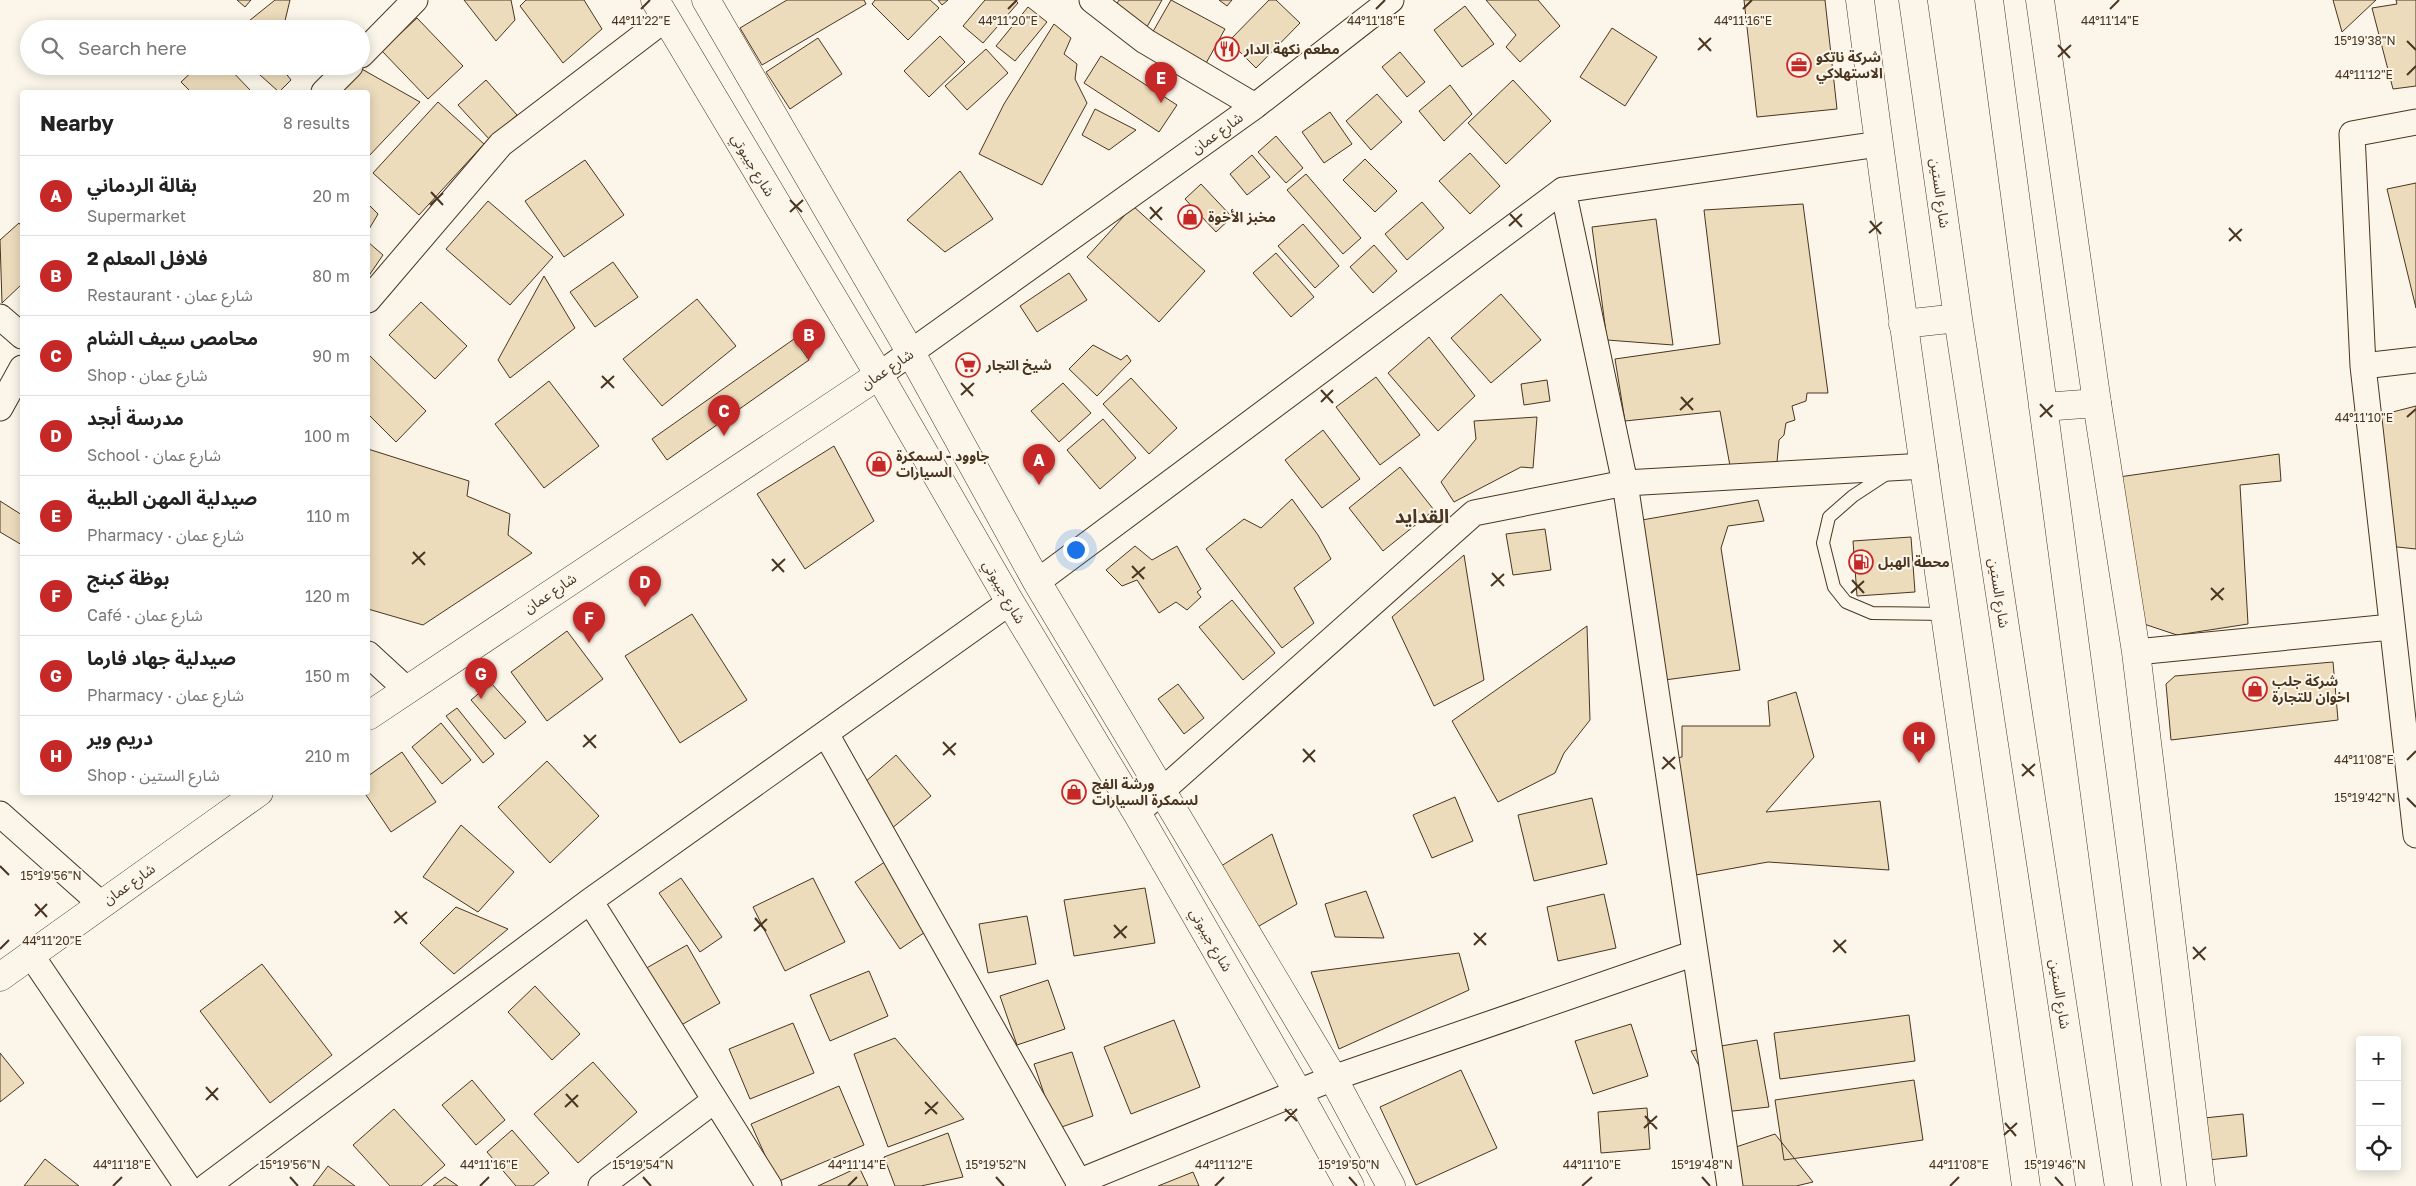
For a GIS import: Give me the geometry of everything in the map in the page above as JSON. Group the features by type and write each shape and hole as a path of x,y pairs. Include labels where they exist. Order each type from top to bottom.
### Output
{"main road":[{"path":"706,0 912,353 1037,582 1333,1078 1391,1186"},
{"path":"1860,0 1903,324 1925,466 2026,1186"},
{"name":"شارع الستين","path":"1913,0 1958,318 2090,1186"},
{"path":"1988,0 2147,1186"},
{"path":"2040,0 2097,403 2136,652 2201,1186"},
{"name":"شارع جيبوتي","path":"660,9 879,375 1010,602 1137,813 1350,1186"},
{"path":"1903,324 1958,318"},
{"name":"شارع عمان","path":"370,715 879,375"},
{"path":"2043,407 2097,403"},
{"path":"1010,602 1037,582"},
{"name":"شارع عمان","path":"0,977 256,795"}],"street":[{"path":"1092,0 1145,41 1255,106"},
{"path":"370,45 407,3"},
{"name":"شارع عمان","path":"879,375 1255,106 1380,3"},
{"path":"370,298 501,144 660,9"},
{"path":"326,90 341,75"},
{"path":"2416,122 2352,134 2363,366 2416,835"},
{"path":"1037,582 1563,190 1878,144"},
{"path":"1563,190 1625,483 1730,1186"},
{"path":"0,317 20,334"},
{"path":"2363,366 2416,360"},
{"path":"0,408 20,372"},
{"path":"1137,813 1474,513 1625,483 1925,466"},
{"path":"207,1186 590,901 1010,602"},
{"path":"2136,652 2391,627"},
{"path":"370,656 406,689"},
{"path":"826,734 1080,1184 1333,1078 1695,953"},
{"path":"0,814 101,904"},
{"path":"590,901 769,1186"},
{"path":"31,955 186,1186"},
{"path":"601,1186 715,1100"}],"lane":[{"path":"1896,467 1852,496 1829,517 1823,543 1834,587 1846,602 1872,613 1946,614"}],"building":[{"path":"237,0 251,0 245,7"},
{"path":"275,0 290,0 285,20 250,20"},
{"path":"464,0 511,0 515,20 496,41"},
{"path":"526,0 584,0 602,29 563,63 520,6"},
{"path":"787,0 864,0 866,4 762,65 740,28"},
{"path":"875,0 930,0 939,8 908,40 872,4"},
{"path":"938,0 948,0 942,5"},
{"path":"985,0 1015,0 1018,3 983,43 963,26"},
{"path":"1119,0 1162,0 1139,41 1106,22"},
{"path":"1171,0 1225,29 1205,65 1151,35"},
{"path":"1219,0 1232,0 1227,6"},
{"path":"1269,0 1276,0 1300,23 1256,68 1229,41"},
{"path":"1486,0 1538,0 1560,26 1520,62 1506,47 1516,35"},
{"path":"1744,0 1825,0 1837,109 1757,117"},
{"path":"2333,0 2376,0 2342,32"},
{"path":"2396,0 2416,0 2416,86 2393,89 2372,8 2397,4"},
{"path":"1465,6 1494,44 1462,67 1434,30"},
{"path":"1028,7 1047,22 1015,61 996,46"},
{"path":"417,18 463,66 428,99 382,51"},
{"path":"1054,24 1071,38 1064,54 1077,64 1075,79 1087,103 1042,185 979,154 1004,104"},
{"path":"1612,28 1657,57 1625,106 1580,77"},
{"path":"940,36 965,62 929,97 904,71"},
{"path":"818,38 842,74 790,109 766,72"},
{"path":"986,49 1008,73 967,110 945,86"},
{"path":"1400,52 1425,82 1407,97 1382,67"},
{"path":"1101,56 1177,105 1159,132 1084,83"},
{"path":"370,74 420,102 370,155 370,90 340,90 354,75"},
{"path":"188,75 236,75 250,90 189,90 181,82"},
{"path":"260,75 287,75 291,80 281,90 277,90"},
{"path":"486,80 517,115 490,140 458,105"},
{"path":"1513,80 1551,121 1506,164 1468,123"},
{"path":"1450,85 1472,114 1444,141 1419,111"},
{"path":"1377,94 1402,122 1371,150 1346,121"},
{"path":"438,102 484,144 419,215 373,173"},
{"path":"1095,109 1136,130 1109,150 1082,135"},
{"path":"1330,112 1352,144 1324,163 1302,132"},
{"path":"1276,136 1303,168 1286,183 1258,152"},
{"path":"1470,153 1500,186 1470,214 1439,181"},
{"path":"1252,155 1270,177 1247,195 1230,174"},
{"path":"1365,159 1397,191 1375,212 1343,180"},
{"path":"585,160 624,215 564,257 525,201"},
{"path":"960,171 993,219 945,252 907,220"},
{"path":"1306,174 1361,238 1343,254 1287,190"},
{"path":"2416,183 2416,308 2387,189"},
{"path":"1201,184 1232,217 1216,232 1185,199"},
{"path":"488,201 553,257 510,305 446,249"},
{"path":"1422,202 1444,228 1407,260 1385,234"},
{"path":"1803,204 1828,393 1807,393 1806,401 1792,406 1795,420 1786,423 1784,435 1779,440 1777,462 1730,466 1720,411 1625,421 1615,359 1720,344 1704,210"},
{"path":"370,206 378,214 370,228"},
{"path":"1133,206 1205,271 1159,322 1087,257"},
{"path":"1656,219 1673,345 1607,340 1592,227"},
{"path":"19,223 20,286 2,303 0,240"},
{"path":"1303,224 1339,266 1315,288 1278,246"},
{"path":"370,244 383,255 370,274"},
{"path":"1374,245 1397,271 1373,293 1350,267"},
{"path":"1276,253 1314,297 1291,317 1253,273"},
{"path":"613,262 638,297 595,327 570,292"},
{"path":"1069,273 1087,300 1037,332 1020,306"},
{"path":"544,276 575,328 510,378 498,360"},
{"path":"1501,294 1541,340 1491,383 1451,338"},
{"path":"697,299 736,346 662,406 623,359"},
{"path":"421,302 467,346 435,379 389,335"},
{"path":"1429,337 1475,396 1438,431 1388,373"},
{"path":"794,339 809,360 667,460 652,439"},
{"path":"1093,345 1121,360 1127,355 1131,361 1097,396 1069,369"},
{"path":"370,356 426,411 396,442 370,416"},
{"path":"1376,377 1420,435 1380,465 1336,407"},
{"path":"1131,378 1177,428 1149,454 1103,404"},
{"path":"1547,380 1550,401 1524,405 1521,384"},
{"path":"549,381 599,446 544,488 495,424"},
{"path":"1063,383 1091,413 1059,442 1031,411"},
{"path":"2416,406 2416,549 2388,546 2369,418"},
{"path":"1537,417 1533,468 1521,467 1454,502 1441,482 1476,439 1474,421"},
{"path":"1103,419 1136,458 1100,489 1067,450"},
{"path":"1323,430 1360,479 1322,508 1285,460"},
{"path":"834,446 874,521 805,569 757,494"},
{"path":"370,450 469,481 467,496 510,514 508,535 532,553 423,625 370,610"},
{"path":"2279,454 2281,481 2240,485 2248,624 2177,635 2126,618 2105,479"},
{"path":"1400,467 1434,510 1383,551 1349,508"},
{"path":"1292,499 1318,535 1331,559 1294,588 1314,623 1282,648 1206,549 1244,519 1261,528"},
{"path":"1758,500 1764,521 1728,526 1721,548 1740,670 1657,681 1636,521"},
{"path":"0,501 20,514 20,544 0,532"},
{"path":"1545,529 1551,570 1513,575 1506,534"},
{"path":"1911,537 1915,592 1857,596 1853,541"},
{"path":"1135,546 1152,560 1177,546 1201,589 1197,592 1201,597 1187,610 1176,602 1159,613 1137,580 1122,586 1106,570"},
{"path":"1464,555 1484,680 1434,706 1392,617"},
{"path":"1232,600 1275,653 1243,680 1199,627"},
{"path":"692,614 747,700 680,743 625,656"},
{"path":"1587,626 1590,720 1564,753 1555,773 1498,802 1452,721"},
{"path":"567,631 603,679 547,721 511,672"},
{"path":"2333,662 2338,720 2171,740 2166,684 2175,676"},
{"path":"491,683 526,722 505,739 471,700"},
{"path":"1178,684 1204,718 1184,734 1158,699"},
{"path":"1796,692 1814,757 1766,812 1880,801 1889,870 1768,862 1679,878 1660,761 1682,757 1682,726 1770,726 1768,701"},
{"path":"457,708 494,754 483,763 446,716"},
{"path":"441,723 471,760 442,784 412,747"},
{"path":"402,752 436,802 391,832 366,795 370,795 370,775"},
{"path":"896,755 931,796 891,829 856,790"},
{"path":"547,761 599,816 550,863 498,807"},
{"path":"1455,797 1473,841 1432,858 1413,815"},
{"path":"1592,798 1607,864 1534,881 1518,815"},
{"path":"461,825 514,872 478,912 423,877"},
{"path":"1272,834 1297,904 1254,929 1218,868"},
{"path":"898,853 943,920 900,949 855,882"},
{"path":"681,878 722,937 700,952 659,893"},
{"path":"813,878 845,942 785,971 753,907"},
{"path":"1145,888 1155,943 1074,956 1064,900"},
{"path":"1366,891 1384,938 1335,937 1325,904"},
{"path":"1604,894 1616,948 1558,961 1547,907"},
{"path":"456,907 508,929 454,974 420,943"},
{"path":"1027,916 1036,964 988,973 979,924"},
{"path":"687,945 720,1003 676,1028 643,970"},
{"path":"1459,953 1469,990 1339,1049 1311,972"},
{"path":"262,964 332,1055 270,1103 200,1011"},
{"path":"869,971 888,1016 830,1041 810,995"},
{"path":"1048,980 1065,1029 1017,1045 1000,996"},
{"path":"535,986 580,1034 552,1060 508,1012"},
{"path":"1909,1015 1915,1061 1780,1079 1774,1033"},
{"path":"1174,1020 1200,1087 1131,1114 1104,1047"},
{"path":"793,1023 814,1073 750,1099 729,1049"},
{"path":"1631,1024 1648,1076 1593,1094 1575,1041"},
{"path":"895,1038 964,1119 888,1147 854,1054"},
{"path":"1757,1040 1769,1107 1724,1112 1691,1051"},
{"path":"1072,1052 1093,1116 1056,1129 1034,1064"},
{"path":"0,1053 24,1083 0,1102"},
{"path":"593,1062 637,1112 578,1163 534,1114"},
{"path":"1461,1070 1497,1148 1416,1185 1380,1107"},
{"path":"472,1080 505,1120 476,1145 442,1105"},
{"path":"1914,1080 1923,1140 1784,1160 1775,1100"},
{"path":"839,1086 864,1145 777,1182 751,1124"},
{"path":"1647,1108 1650,1149 1601,1153 1598,1112"},
{"path":"394,1109 445,1165 421,1186 390,1186 353,1145"},
{"path":"2243,1114 2247,1156 2208,1160 2204,1118"},
{"path":"512,1130 549,1173 533,1186 516,1186 487,1152"},
{"path":"948,1133 963,1177 921,1186 895,1186 884,1157"},
{"path":"1775,1134 1813,1182 1796,1186 1730,1186 1721,1152"},
{"path":"45,1159 79,1186 24,1186"},
{"path":"328,1166 355,1186 313,1186"},
{"path":"859,1167 868,1186 818,1186"},
{"path":"1193,1172 1199,1186 1158,1186"},
{"path":"445,1177 458,1186 433,1186"}],"place":[{"name":"مطعم نكهة الدار","path":"1227,49"},
{"name":"شركة ناتكو الاستهلاكي","path":"1799,65"},
{"name":"صيدلية المهن الطبية","path":"1161,103"},
{"name":"مخبز الأخوة","path":"1190,217"},
{"name":"فلافل المعلم 2","path":"809,360"},
{"name":"شيخ التجار","path":"968,365"},
{"name":"محامص سيف الشام","path":"724,436"},
{"name":"جاوود - لسمكرة السيارات","path":"879,464"},
{"name":"بقالة الردماني","path":"1039,485"},
{"name":"محطة الهبل","path":"1861,562"},
{"name":"مدرسة أبجد","path":"645,607"},
{"name":"بوظة كبنج","path":"589,643"},
{"name":"شركة جلب اخوان للتجارة","path":"2255,689"},
{"name":"صيدلية جهاد فارما","path":"481,699"},
{"name":"دريم وير","path":"1919,763"},
{"name":"ورشة الفج لسمكرة السيارات","path":"1074,792"}],"district":[{"name":"القدايد","path":"1422,516"}]}
